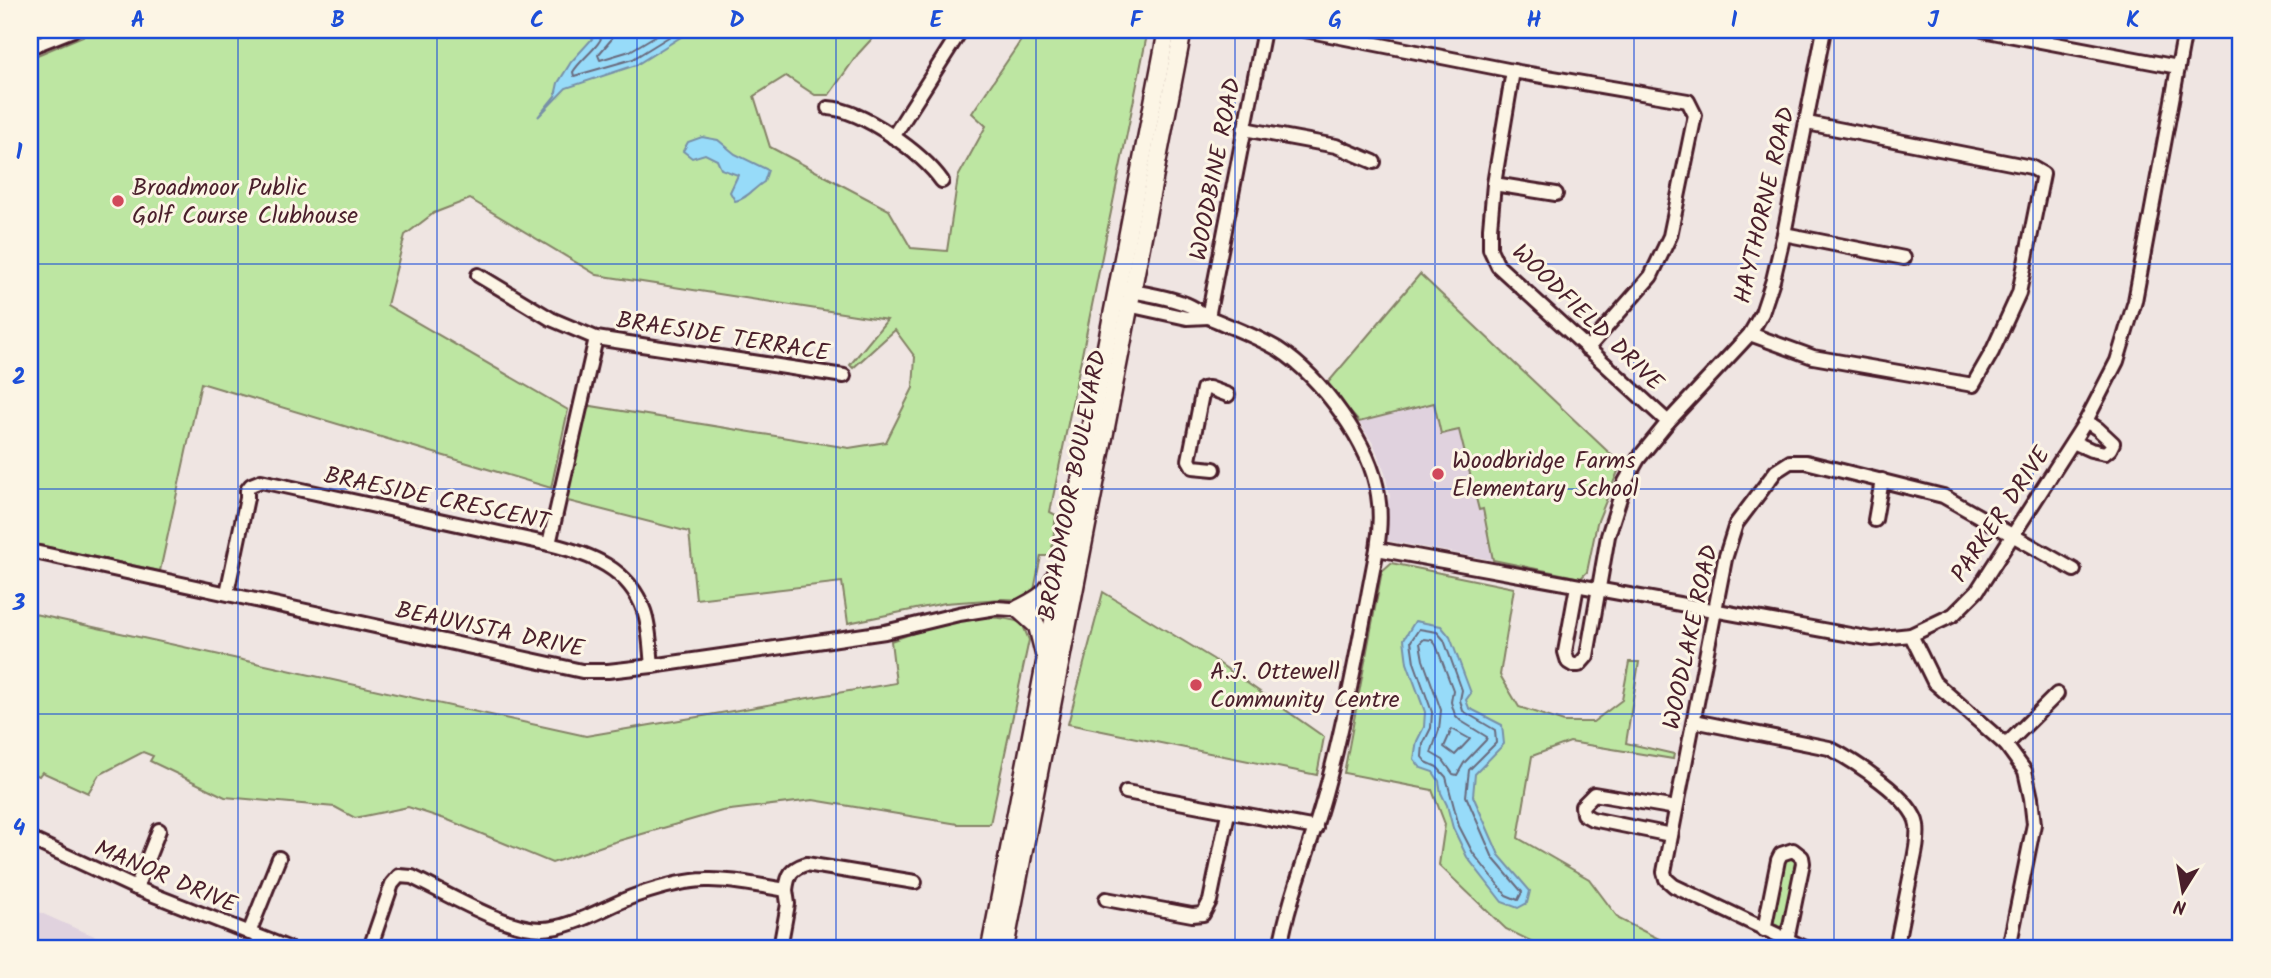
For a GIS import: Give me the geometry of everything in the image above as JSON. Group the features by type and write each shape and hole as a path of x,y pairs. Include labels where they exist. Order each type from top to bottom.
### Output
{"main road":[{"name":"BROADMOOR BOULEVARD","path":"1006,948 1062,615 1124,297 1167,30"},
{"name":"BROADMOOR BOULEVARD","path":"990,948 1046,660 1062,615 1066,552 1183,30"},
{"path":"1046,660 1037,626 1018,609 1046,593 1066,552"}],"street":[{"path":"30,47 73,30"},
{"path":"893,137 961,30"},
{"name":"WOODBINE ROAD","path":"1208,317 1264,30"},
{"path":"1305,30 1688,102 1695,116 1670,236 1651,276 1587,349"},
{"name":"HAYTHORNE ROAD","path":"1577,586 1565,652 1568,662 1573,665 1579,665 1587,656 1608,536 1625,482 1638,459 1668,422 1751,334 1766,302 1784,234 1824,30"},
{"path":"1982,30 2061,36 2178,67"},
{"name":"PARKER DRIVE","path":"1377,549 1872,639 1911,635 1953,615 1977,591 2012,537 2086,421 2117,361 2135,301 2185,30"},
{"name":"WOODFIELD DRIVE","path":"1513,71 1494,184 1489,228 1490,249 1498,266 1668,422"},
{"path":"828,108 852,113 893,137 926,161 943,181"},
{"path":"1751,334 1814,357 1973,385 1992,352 2019,293 2043,174 2031,167 1807,123"},
{"path":"1244,129 1336,146 1374,162"},
{"path":"1494,184 1556,194"},
{"path":"1784,234 1904,258"},
{"name":"BRAESIDE TERRACE","path":"478,275 551,319 596,338 844,376"},
{"path":"1124,297 1187,318 1208,317 1240,328 1281,351 1308,375 1339,412 1365,454 1378,494 1380,511 1377,549 1340,738 1316,828 1287,913 1280,948"},
{"name":"BRAESIDE TERRACE","path":"549,544 596,338"},
{"path":"1214,470 1193,467 1189,460 1203,389 1209,388 1228,395"},
{"path":"2073,442 2105,453 2110,449 2113,443 2086,421"},
{"name":"WOODLAKE ROAD","path":"1805,948 1674,886 1664,872 1725,559 1736,524 1776,471 1790,462 1806,462 1943,496 2074,570"},
{"path":"1875,520 1882,480"},
{"name":"BRAESIDE CRESCENT","path":"228,593 247,491 251,485 261,481 549,544 579,551 601,560 617,571 633,589 645,612 652,666"},
{"name":"BEAUVISTA DRIVE","path":"30,551 582,671 652,666 885,632 996,608 1062,615"},
{"path":"1911,635 1934,682 2006,745 2025,771 2034,824 2009,948"},
{"path":"2006,745 2057,694"},
{"path":"1694,721 1829,748 1849,758 1901,799 1917,824 1915,852 1896,948"},
{"path":"1126,792 1316,828"},
{"path":"1671,835 1592,819 1583,814 1582,806 1594,794 1676,808"},
{"path":"1106,899 1192,915 1203,914 1210,901 1228,813"},
{"path":"136,888 159,830"},
{"name":"MANOR DRIVE","path":"30,839 136,888 288,948"},
{"path":"1764,930 1778,860 1781,854 1793,850 1803,863 1787,940"},
{"path":"249,933 279,858"},
{"path":"780,948 788,904 788,876 793,868 806,864 915,882"},
{"path":"370,948 392,884 399,876 412,877 499,918 540,929 557,928 638,894 702,880 720,880 786,890"}],"shaded area":[{"path":"1434,402 1459,430 1479,509 1483,509 1493,560 1389,541 1386,538 1386,505 1390,497 1385,473 1374,445 1359,422"},
{"path":"30,908 77,929 126,948 30,948"}],"green space":[{"path":"97,30 880,30 858,54 829,95 815,95 786,76 754,96 770,147 889,210 911,248 947,251 958,177 986,126 972,113 1028,30 1148,30 1050,512 1056,515 1051,556 1041,556 1032,600 945,603 848,623 842,582 696,599 689,532 564,500 585,405 849,448 886,442 913,388 915,357 895,330 853,368 850,365 887,320 597,275 470,199 434,213 405,235 387,305 568,410 551,488 201,383 160,571 30,543 30,58"},
{"path":"1420,274 1621,464 1597,523 1587,572 1581,578 1493,560 1483,509 1479,510 1459,430 1441,434 1434,403 1359,422 1326,385"},
{"path":"1391,563 1514,588 1500,675 1519,707 1564,722 1593,722 1622,700 1629,662 1639,662 1626,743 1674,754 1673,759 1570,742 1532,756 1518,838 1589,879 1619,919 1677,948 1545,948 1506,929 1439,865 1445,824 1432,790 1344,773 1382,571"},
{"path":"1103,592 1213,659 1324,737 1317,775 1068,724"},
{"path":"30,613 586,736 896,683 891,641 956,621 990,618 1022,623 1029,640 990,824 958,824 813,800 722,811 552,863 448,820 408,807 355,818 335,807 225,797 150,761 153,756 143,752 99,775 88,793 42,772 39,776 30,772"},
{"path":"1788,858 1796,864 1784,925 1779,927 1773,922 1785,861"}],"water":[{"path":"600,30 692,30 636,65 566,88 538,117 555,96 558,83 571,62"},
{"path":"702,137 718,140 735,154 768,170 764,182 747,196 735,201 730,192 738,175 721,169 717,160 705,154 692,158 683,151 688,142"},
{"path":"1415,621 1441,626 1450,637 1471,693 1466,700 1469,708 1502,725 1504,744 1475,774 1473,796 1499,855 1530,891 1527,903 1518,908 1502,902 1467,857 1453,828 1439,781 1433,772 1421,768 1414,759 1417,741 1424,727 1425,712 1407,663 1404,639"}],"place":[{"name":"Broadmoor Public Golf Course Clubhouse","path":"118,201"},
{"name":"Woodbridge Farms Elementary School","path":"1438,474"},
{"name":"A.J. Ottewell Community Centre","path":"1196,685"}]}
